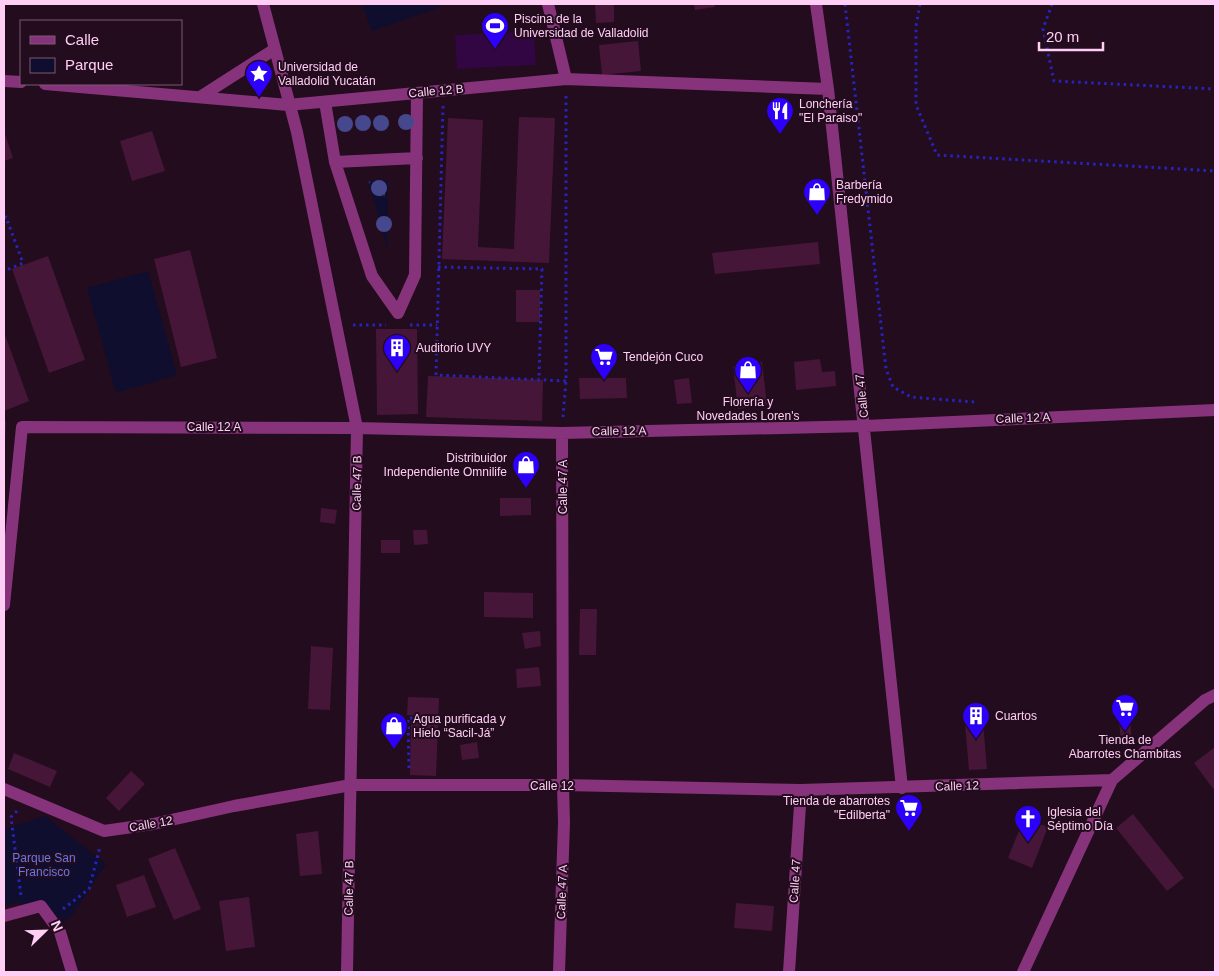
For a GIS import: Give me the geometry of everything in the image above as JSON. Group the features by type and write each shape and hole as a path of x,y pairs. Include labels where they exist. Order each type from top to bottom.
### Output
{"street":[{"name":"Calle 47 B","path":"263,4 288,105 297,132 357,428 347,972"},
{"path":"548,4 566,79"},
{"name":"Calle 47","path":"816,4 828,89 865,426 902,788"},
{"path":"200,97 275,49"},
{"name":"Calle 12 B","path":"57,85 288,105 566,79 828,89"},
{"path":"4,81 20,82"},
{"path":"325,102 335,162 372,276 398,313 415,274 417,93"},
{"path":"335,162 417,158"},
{"name":"Calle 12 A","path":"4,605 22,427 357,428 562,433 865,426 1215,410"},
{"name":"Calle 47 A","path":"559,972 564,822 562,786 562,433"},
{"path":"1023,972 1112,780 1205,700 1215,695"},
{"name":"Calle 12","path":"104,831 153,824 234,806 351,786 562,786 801,790 1112,780"},
{"path":"4,789 104,831"},
{"name":"Calle 47","path":"789,972 801,790"},
{"path":"4,916 41,906 60,932 72,972"}],"path":[{"path":"845,4 886,369 893,387 911,397 983,403"},
{"path":"920,4 916,26 916,105 937,155 1215,171"},
{"path":"1052,4 1043,29 1054,81 1215,88"},
{"path":"562,433 566,381 566,79"},
{"path":"444,91 436,374 539,378 566,381"},
{"path":"4,218 6,217 24,263 4,271"},
{"path":"438,267 542,269 539,378"},
{"path":"410,786 408,718 422,718"},
{"path":"25,911 22,902 10,817 29,799"},
{"path":"56,905 62,910 89,889 104,831"}],"green space":[{"path":"362,4 440,4 441,7 372,31"},
{"path":"388,180 387,248 368,181"},
{"path":"148,271 177,375 116,393 87,288"},
{"name":"Parque San Francisco","path":"45,816 106,864 71,917 58,926 42,905 22,910 19,902 4,906 4,829"}],"shaded area":[{"name":"Piscina de la Universidad de Valladolid","path":"534,31 536,65 457,69 455,35"}],"building":[{"path":"595,4 614,4 614,22 596,23"},
{"path":"694,4 714,4 715,7 695,10"},
{"path":"638,41 641,71 602,75 599,45"},
{"path":"519,117 555,118 549,263 442,259 448,118 483,120 478,247 514,249"},
{"path":"4,131 13,158 4,161"},
{"path":"152,131 165,171 132,181 120,141"},
{"path":"818,242 820,264 715,274 712,253"},
{"path":"190,250 217,358 181,367 154,259"},
{"path":"48,256 85,360 49,373 12,269"},
{"path":"516,290 540,290 540,322 516,322"},
{"name":"Auditorio UVY","path":"376,329 417,329 418,414 377,415"},
{"path":"4,332 29,401 4,411"},
{"path":"595,350 615,350 614,362 595,361"},
{"path":"820,359 822,372 835,371 836,386 796,390 794,362"},
{"path":"762,362 767,405 738,409 733,366"},
{"path":"428,376 543,380 542,421 426,417"},
{"path":"579,378 626,378 627,398 580,399"},
{"path":"689,378 692,403 677,404 674,380"},
{"path":"4,421 6,421 5,441 4,441"},
{"path":"500,498 531,498 531,515 500,516"},
{"path":"321,508 337,510 335,524 320,522"},
{"path":"413,530 427,530 428,544 414,545"},
{"path":"381,540 400,540 400,553 381,553"},
{"path":"484,592 533,593 533,618 484,617"},
{"path":"580,609 597,609 596,655 579,655"},
{"path":"540,631 541,646 525,649 522,633"},
{"path":"311,646 333,648 330,710 308,709"},
{"path":"539,667 541,686 517,688 516,669"},
{"path":"408,697 439,698 436,776 410,775 411,722 424,723 425,716 407,715"},
{"name":"Cuartos","path":"982,710 987,769 969,770 964,712"},
{"name":"Tienda de Abarrotes Chambitas","path":"1130,720 1132,742 1121,743 1119,721"},
{"path":"477,742 479,758 462,760 460,745"},
{"path":"1215,747 1215,789 1214,790 1194,763"},
{"path":"14,753 57,771 50,787 8,769"},
{"path":"131,771 145,784 119,811 106,798"},
{"path":"1133,814 1184,878 1167,891 1116,828"},
{"name":"Iglesia del Séptimo Día","path":"1024,818 1048,827 1032,868 1008,858"},
{"path":"318,831 322,874 300,876 296,834"},
{"path":"175,848 201,909 174,920 148,859"},
{"path":"144,875 156,907 127,917 116,885"},
{"path":"249,897 255,947 226,951 219,901"},
{"path":"736,903 774,906 772,931 734,928"}],"place":[{"name":"Piscina de la Universidad de Valladolid","path":"495,50"},
{"name":"Universidad de Valladolid Yucatán","path":"259,98"},
{"name":"Lonchería \"El Paraiso\"","path":"780,135"},
{"name":"Barbería Fredymido","path":"817,216"},
{"name":"Auditorio UVY","path":"397,372"},
{"name":"Tendejón Cuco","path":"604,381"},
{"name":"Florería y Novedades Loren's","path":"748,394"},
{"name":"Distribuidor Independiente Omnilife","path":"526,489"},
{"name":"Tienda de Abarrotes Chambitas","path":"1125,732"},
{"name":"Cuartos","path":"976,740"},
{"name":"Agua purificada y Hielo “Sacil-Já”","path":"394,750"},
{"name":"Tienda de abarrotes \"Edilberta\"","path":"909,832"},
{"name":"Iglesia del Séptimo Día","path":"1028,843"}]}
